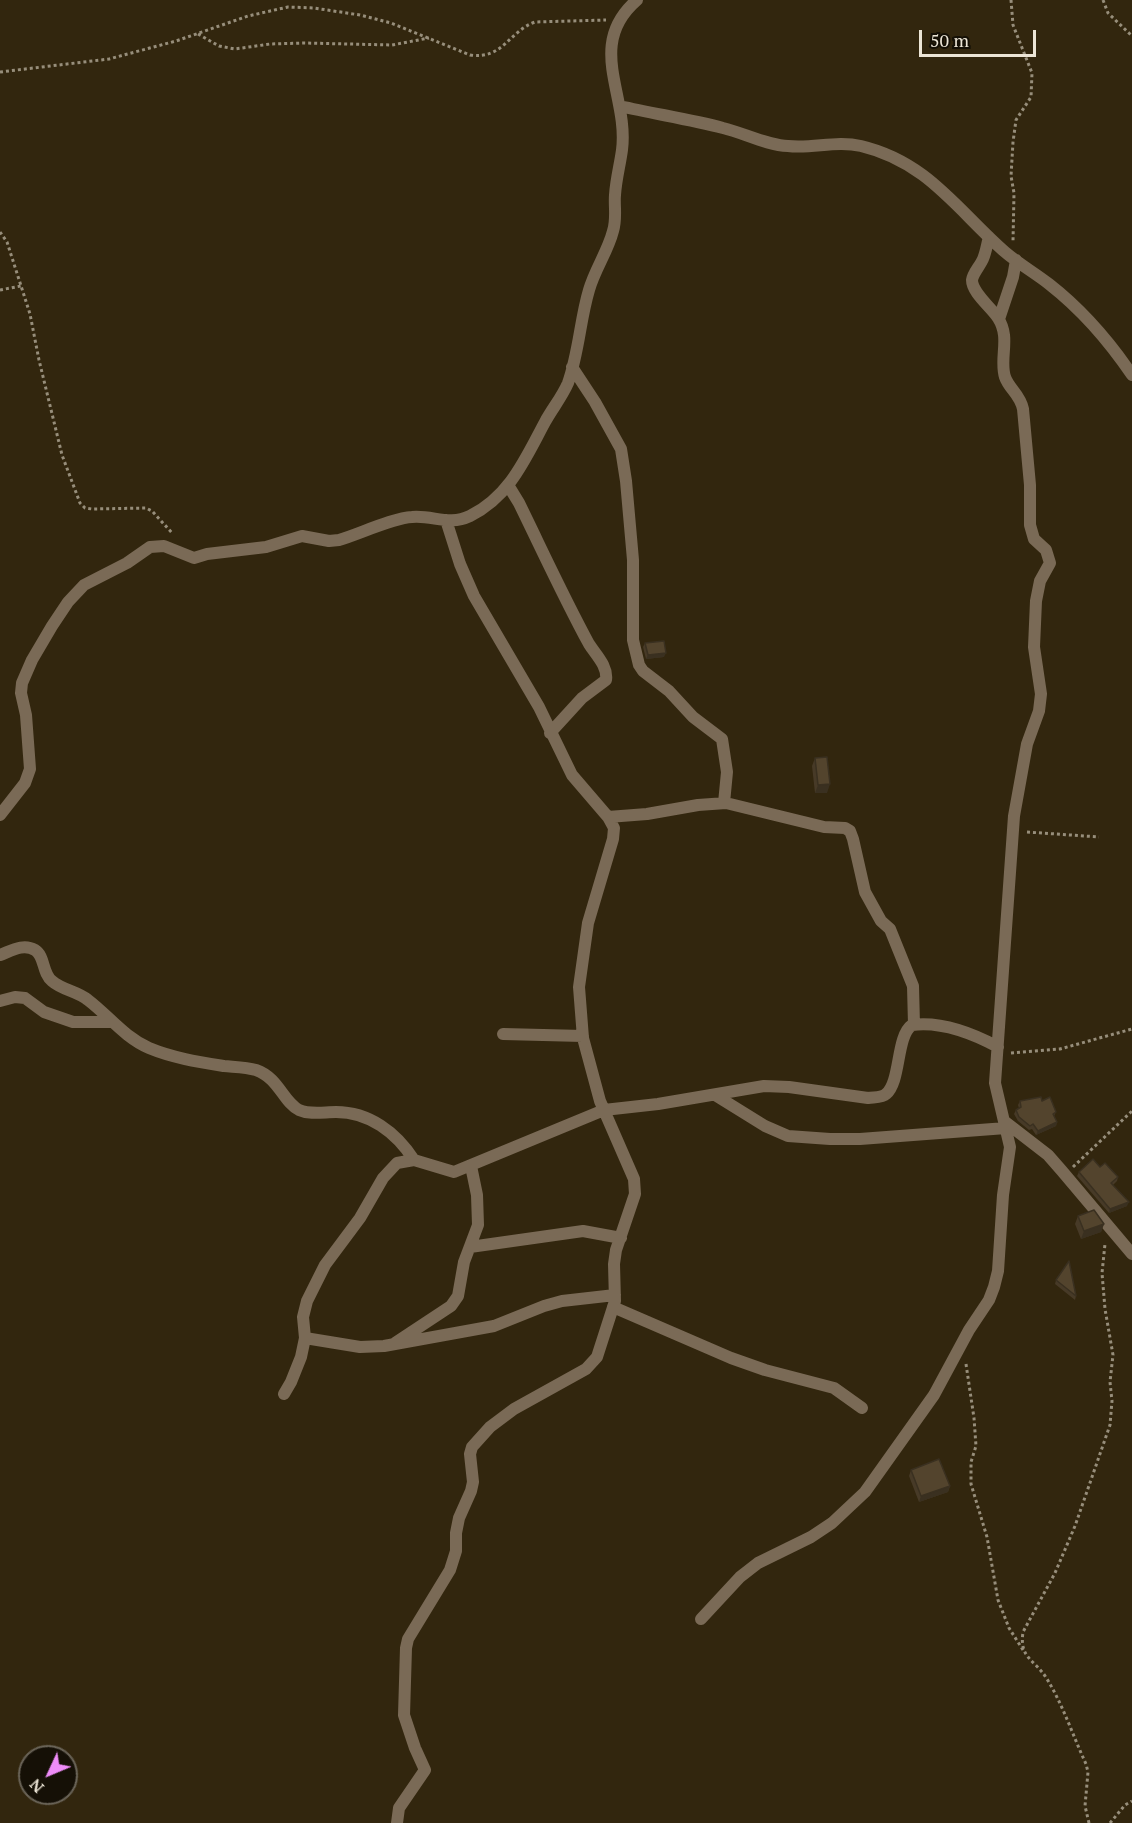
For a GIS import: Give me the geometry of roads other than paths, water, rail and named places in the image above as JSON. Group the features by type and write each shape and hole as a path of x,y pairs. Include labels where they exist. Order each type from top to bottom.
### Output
{"street":[{"path":"0,815 25,783 30,769 26,715 21,693 22,683 32,660 63,610 84,585 150,547 164,546 194,558 207,554 266,547 302,536 329,541 339,540 411,517 453,522 489,504 503,492 521,466 567,384 579,344 589,290 613,232 616,182 622,150 623,118 610,57 619,20 637,0"},
{"path":"620,106 722,127 786,146 838,143 861,146 895,158 918,170 961,207 989,237 1051,285 1097,329 1132,375"},
{"path":"701,1619 740,1577 758,1563 811,1537 832,1523 865,1492 934,1395 966,1336 989,1300 998,1271 1004,1178 1010,1147 994,1083 1013,831 1027,744 1039,711 1041,694 1034,647 1036,601 1040,581 1050,563 1048,553 1034,539 1030,525 1030,485 1023,409 1021,400 1005,376 1005,338 999,319 982,299 972,282 989,237"},
{"path":"999,319 1016,260"},
{"path":"572,367 609,424 621,449 627,481 633,560 633,640 639,665 643,671 669,691 693,717 722,739 726,772 724,803"},
{"path":"508,485 589,643 604,665 607,676 606,680 582,698 550,733"},
{"path":"397,1823 399,1808 425,1770 404,1715 406,1648 408,1639 450,1570 456,1551 459,1518 473,1482 470,1454 472,1447 490,1427 514,1409 586,1369 597,1357 614,1301 616,1250 635,1194 634,1179 604,1110 583,1036 579,987 588,924 613,839 614,828 608,817 572,774 539,707 474,596 460,564 446,520"},
{"path":"608,817 724,803 824,827 845,828 850,831 854,839 865,892 881,921 890,929 913,986 915,1024"},
{"path":"0,955 21,947 33,949 40,955 45,971 52,982 87,999 124,1033 146,1047 167,1054 256,1070 270,1078 300,1110 343,1112 362,1115 374,1120 407,1149 414,1160"},
{"path":"0,1001 15,997 25,998 44,1012 73,1022 112,1022"},
{"path":"284,1394 295,1373 305,1338 304,1310 325,1265 360,1218 391,1168 397,1163 414,1160 454,1172 604,1110 764,1086 789,1087 868,1098 880,1097 890,1089 903,1036 909,1027 915,1024 945,1026 980,1037 998,1051"},
{"path":"503,1034 583,1036"},
{"path":"715,1095 765,1126 788,1136 830,1139 860,1138 1005,1124 1048,1155 1132,1254"},
{"path":"391,1345 451,1306 458,1296 464,1262 478,1225 477,1195 471,1166"},
{"path":"470,1247 583,1232 621,1238"},
{"path":"305,1338 360,1347 391,1345 494,1326 562,1301 614,1301 731,1358 765,1370 834,1388 862,1408"}]}
